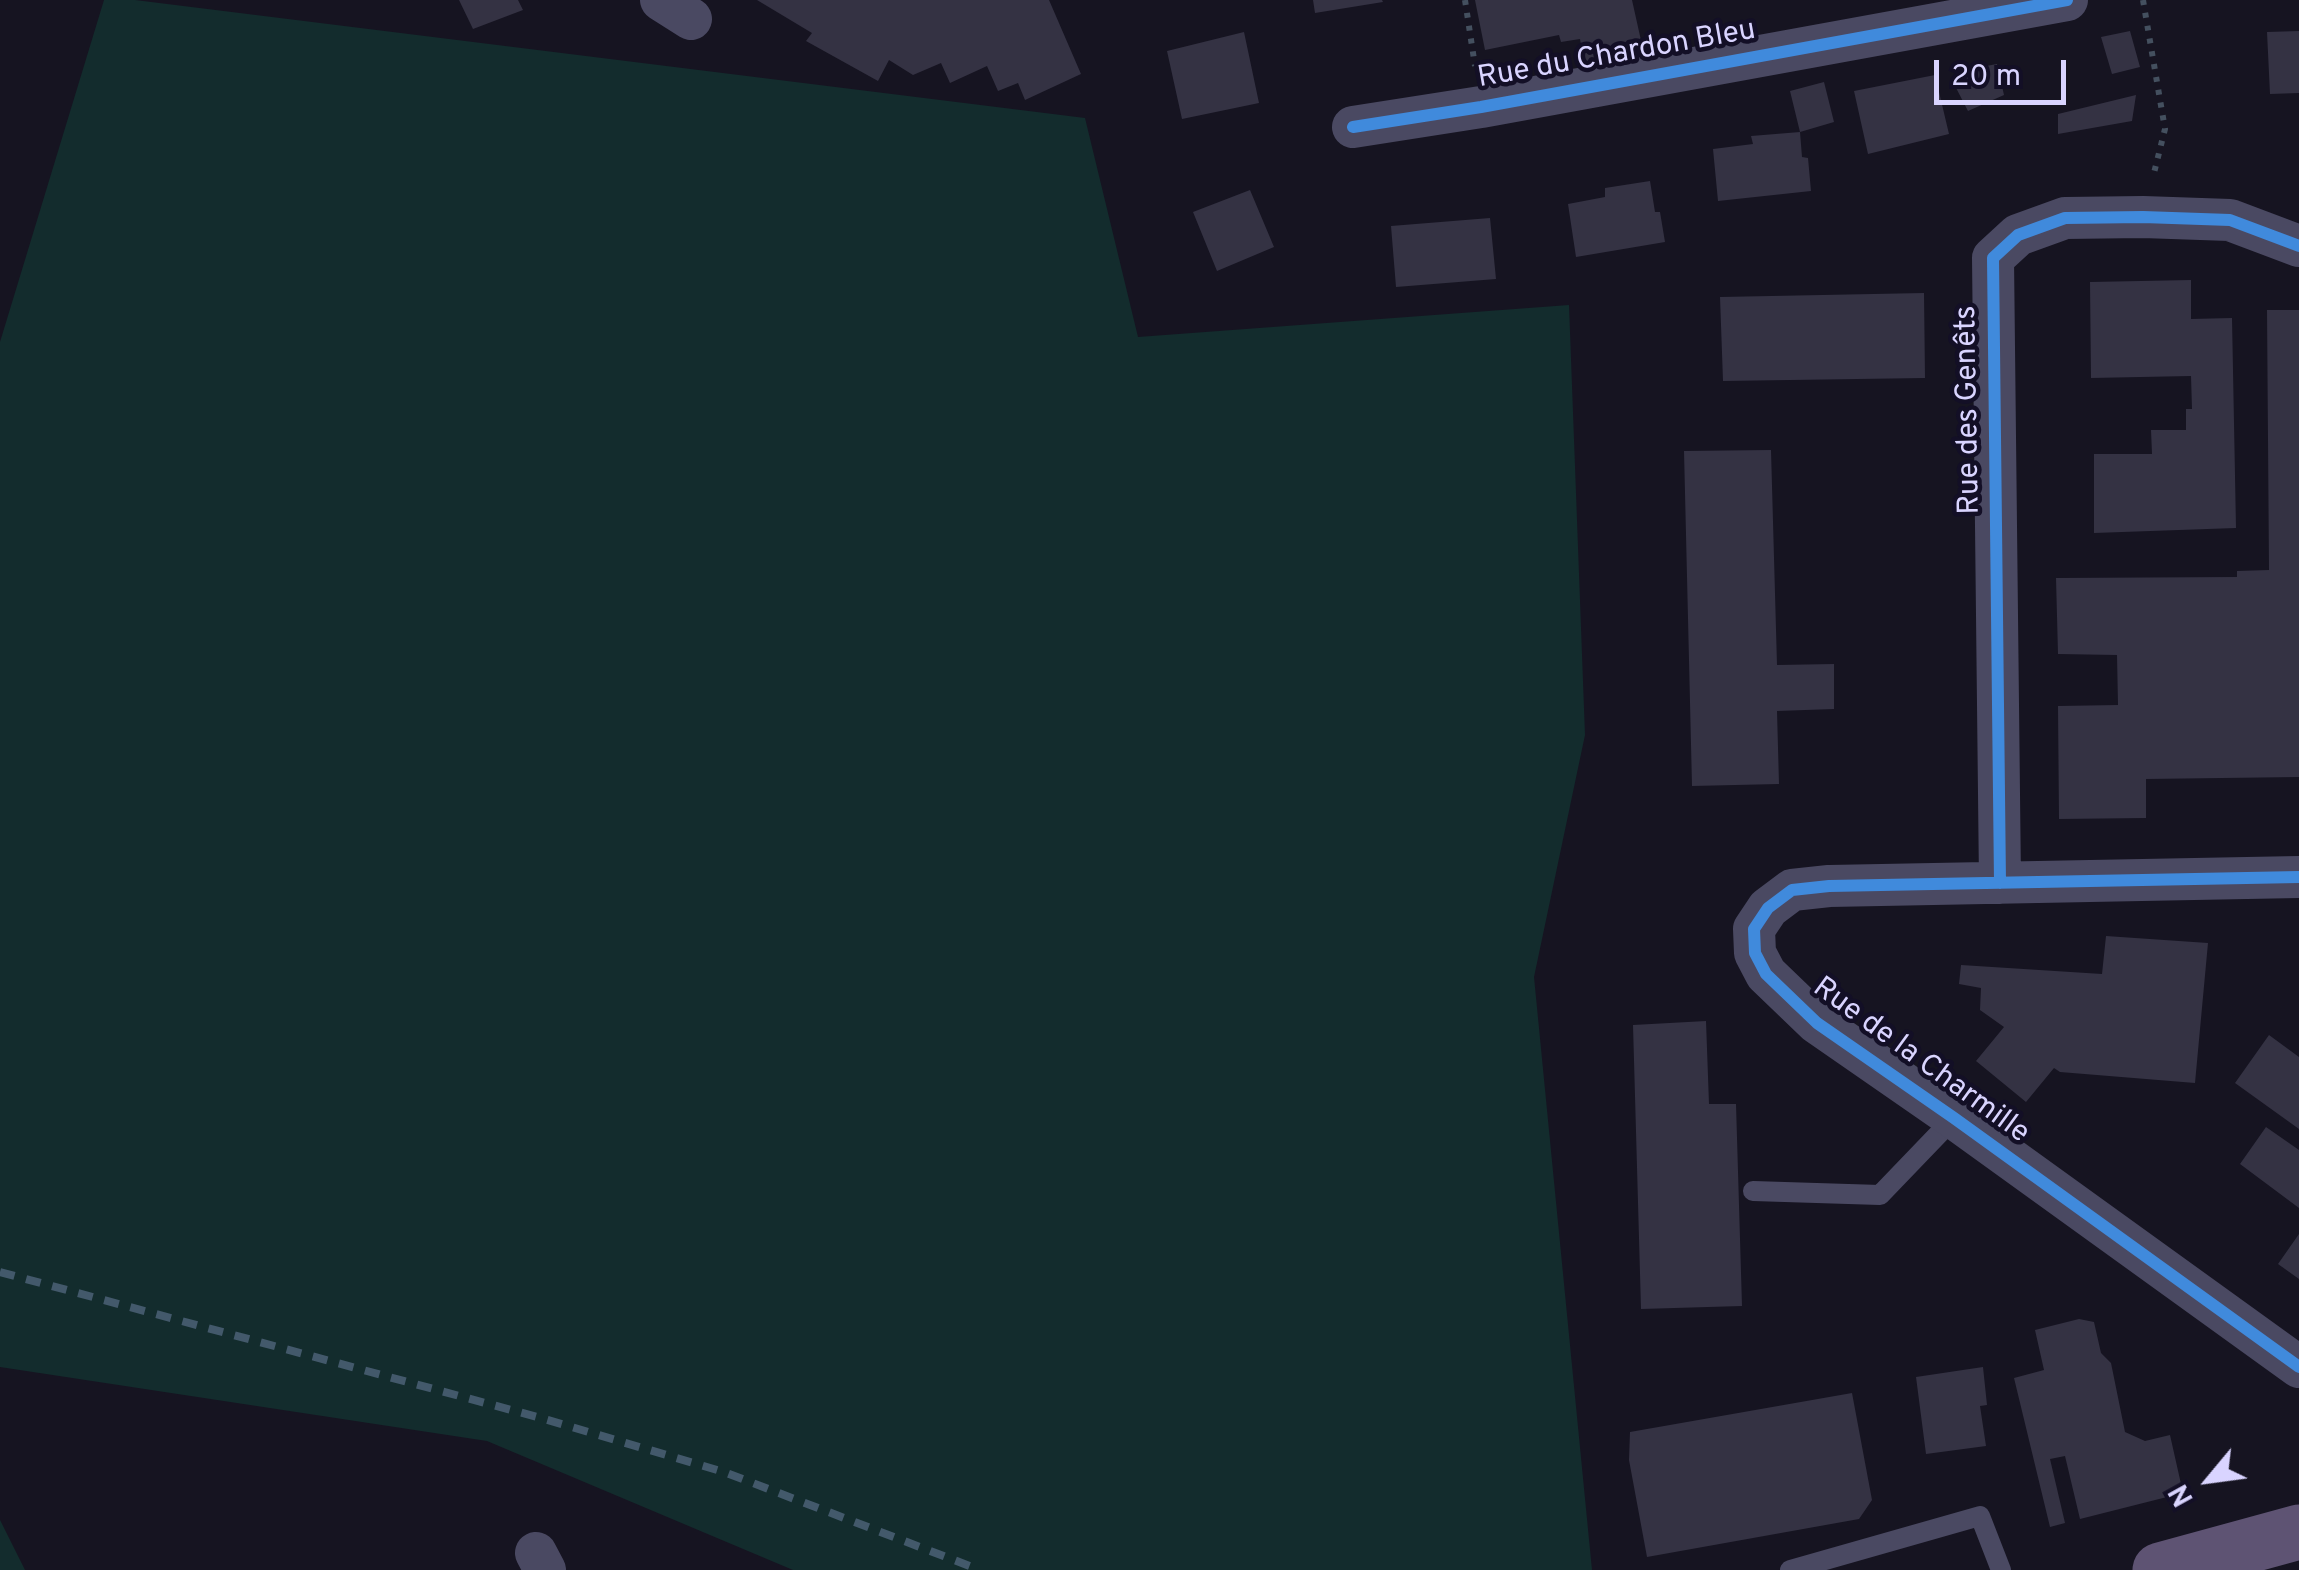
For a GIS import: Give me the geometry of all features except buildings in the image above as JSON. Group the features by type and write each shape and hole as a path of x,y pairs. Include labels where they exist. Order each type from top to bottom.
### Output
{"main road":[{"path":"2160,1570 2299,1532"}],"street":[{"name":"Rue du Chardon Bleu","path":"1353,127 2067,0"},
{"name":"Rue des Genêts","path":"2000,883 1993,258 2018,235 2064,218 2230,220 2299,246"},
{"name":"Rue de la Charmille","path":"2299,877 1828,886 1792,890 1768,908 1754,929 1756,953 1766,974 1817,1023 2299,1368"}],"lane":[{"path":"1754,1190 1880,1195 1954,1118"},
{"path":"1790,1570 1980,1516 2001,1570"}],"path":[{"path":"1464,0 1481,106"},
{"path":"2143,0 2165,129 2143,217"}],"green space":[{"path":"104,0 135,0 1085,118 1138,337 1569,305 1585,735 1534,977 1592,1570 793,1570 487,1441 0,1367 0,342"},
{"path":"0,1520 25,1570 0,1570"}],"railway":[{"path":"0,1272 541,1418 724,1472 980,1570"}],"cycle path":[{"path":"1353,127 2067,0"},
{"path":"2000,883 1993,258 2018,235 2065,218 2230,220 2299,246"},
{"path":"2299,877 1829,886 1792,890 1768,908 1754,929 1755,953 1766,974 1817,1023 2299,1367"}]}
